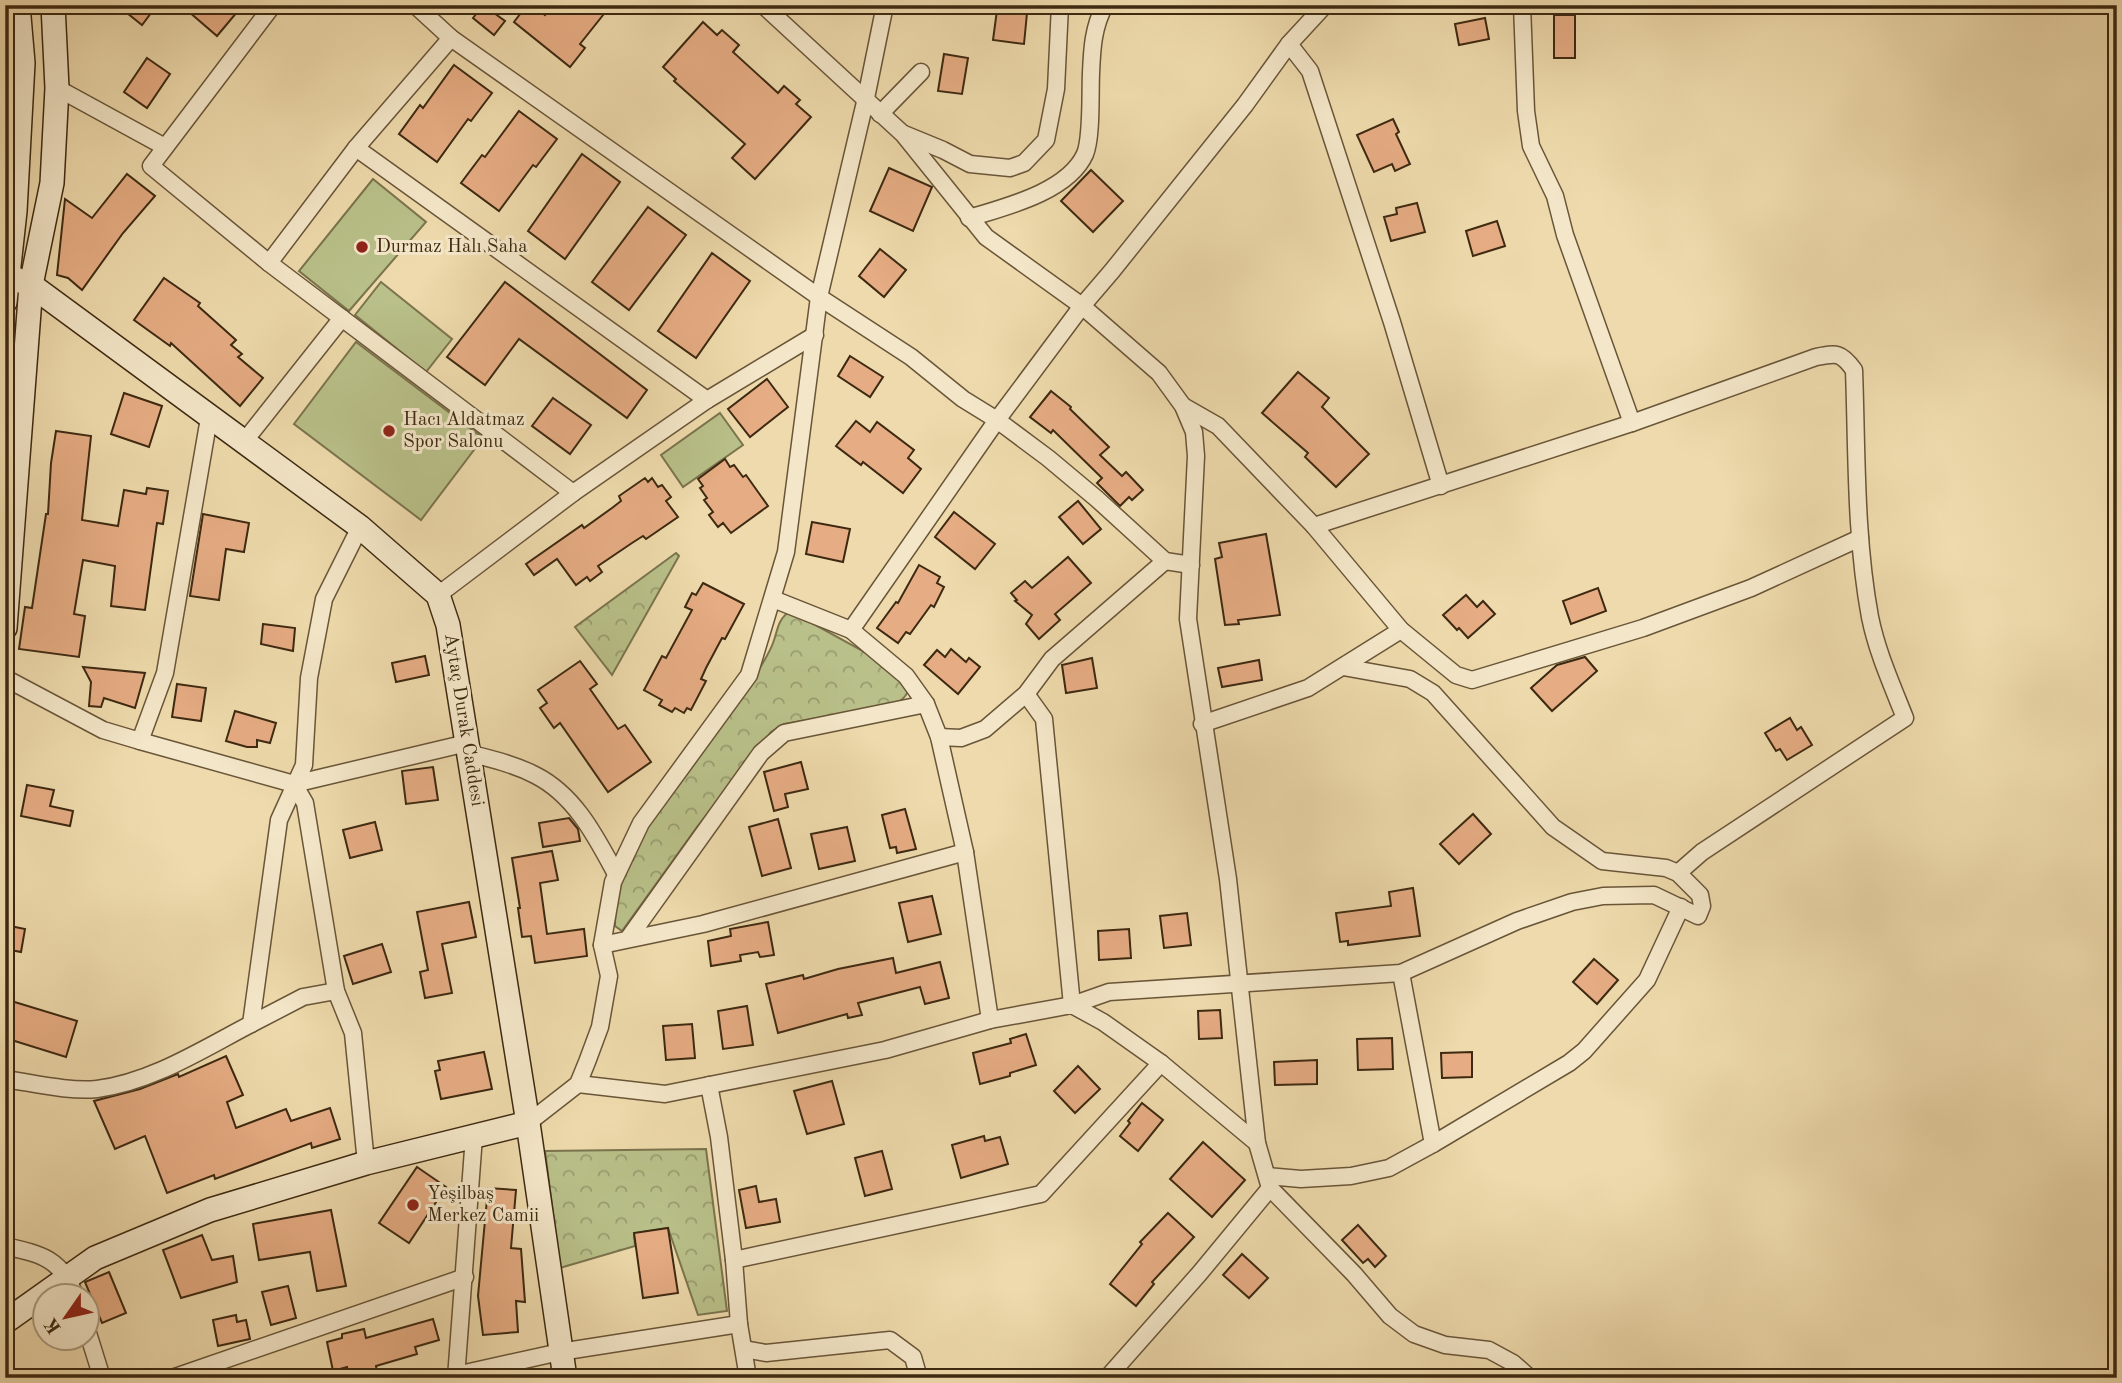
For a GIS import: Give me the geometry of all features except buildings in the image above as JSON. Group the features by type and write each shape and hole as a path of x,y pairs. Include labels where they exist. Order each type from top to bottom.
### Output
{"main road":[{"path":"5,302 23,63 18,5"},
{"path":"5,628 31,285 52,183 57,88 55,6"},
{"path":"8,276 31,285 360,527 438,595"},
{"name":"Aytaç Durak Caddesi","path":"438,595 448,625 468,748 565,1378"},
{"path":"76,1282 95,1258 210,1210 366,1163 528,1124"},
{"path":"5,1322 32,1308"}],"street":[{"path":"273,5 151,166 269,263 573,493"},
{"path":"415,5 451,38 819,297 911,357 963,399 1048,457 1165,561 1191,565"},
{"path":"763,5 903,134 986,237 1082,306 1159,373 1183,406 1194,432 1196,456 1188,619 1202,724 1228,879 1257,1143 1268,1182 1390,1316 1414,1334 1445,1345 1489,1350 1513,1363 1530,1378"},
{"path":"528,1124 578,1084 600,1027 608,976 602,944 613,882 641,822 749,675 786,552 819,297 885,5"},
{"path":"903,134 970,164 1010,168 1024,163 1046,140 1056,89 1060,5"},
{"path":"970,218 1020,202 1062,182 1085,153 1092,48 1097,20 1105,5"},
{"path":"851,629 997,420 1082,306 1245,105 1289,44 1325,5"},
{"path":"1522,5 1526,111 1531,146 1555,196 1565,235 1594,310 1632,423"},
{"path":"269,263 356,148 451,38"},
{"path":"1289,44 1310,71 1392,322 1441,486"},
{"path":"880,114 921,72"},
{"path":"57,88 165,147"},
{"path":"356,148 708,400"},
{"path":"243,443 342,318"},
{"path":"438,595 573,493 708,400 815,335"},
{"path":"1314,526 1632,423 1816,357 1836,354 1846,358 1854,370 1860,538 1871,618 1884,666 1905,718 1702,852 1678,873"},
{"path":"1183,406 1218,426 1314,526 1401,630 1456,675 1472,680 1643,628 1751,588 1860,538"},
{"path":"140,741 165,673 209,418"},
{"path":"251,1024 279,820 304,765 309,678 324,599 360,527"},
{"path":"939,737 961,738 985,729 1026,694 1052,659 1165,561"},
{"path":"773,599 851,629 906,676 926,704 939,737 965,852 990,1020"},
{"path":"1202,724 1308,688 1401,630"},
{"path":"578,1084 665,1094 885,1050 990,1020 1072,1005 1109,992 1401,973 1517,921 1573,902 1603,896 1654,895 1698,916 1702,906 1700,895 1678,873 1666,868 1602,861 1553,827 1433,693 1410,680 1343,667"},
{"path":"5,678 103,730 294,784 468,748 536,775 561,791 591,828 616,874"},
{"path":"1026,694 1044,719 1072,1005"},
{"path":"628,939 761,753 784,733 926,704"},
{"path":"294,784 305,803 336,991 353,1033 366,1163"},
{"path":"602,944 703,924 965,852"},
{"path":"1107,1378 1268,1182 1351,1176 1389,1168 1569,1063 1584,1051 1647,980 1681,907"},
{"path":"1401,973 1433,1144"},
{"path":"5,1079 77,1088 105,1087 173,1065 303,998 336,991"},
{"path":"1072,1005 1103,1022 1161,1063 1257,1143"},
{"path":"734,1260 1041,1194 1161,1063"},
{"path":"709,1085 719,1138 739,1324 748,1378"},
{"path":"474,1136 456,1376 561,1352 739,1324"},
{"path":"5,1246 43,1255 67,1282"},
{"path":"172,1378 197,1373 465,1277"},
{"path":"744,1349 766,1353 890,1340 913,1357 919,1378"},
{"path":"94,1352 102,1378"}],"green space":[{"name":"Durmaz Halı Saha","path":"373,179 426,222 349,311 299,271"},
{"path":"381,282 452,339 426,372 355,315"},
{"name":"Hacı Aldatmaz Spor Salonu","path":"356,342 483,438 421,520 294,424"},
{"path":"720,413 743,445 683,487 661,455"},
{"path":"676,553 679,556 612,675 575,627"},
{"path":"790,611 872,656 909,689 901,700 889,706 784,724 771,732 697,827 622,931 615,926 619,893 630,860 646,827 755,676 765,660 780,622"},
{"path":"706,1149 727,1311 698,1315 668,1228 634,1233 635,1246 560,1268 545,1151"}],"place":[{"name":"Durmaz Halı Saha","path":"362,247"},
{"name":"Hacı Aldatmaz Spor Salonu","path":"389,431"},
{"name":"Yeşilbaş Merkez Camii","path":"413,1205"}]}
